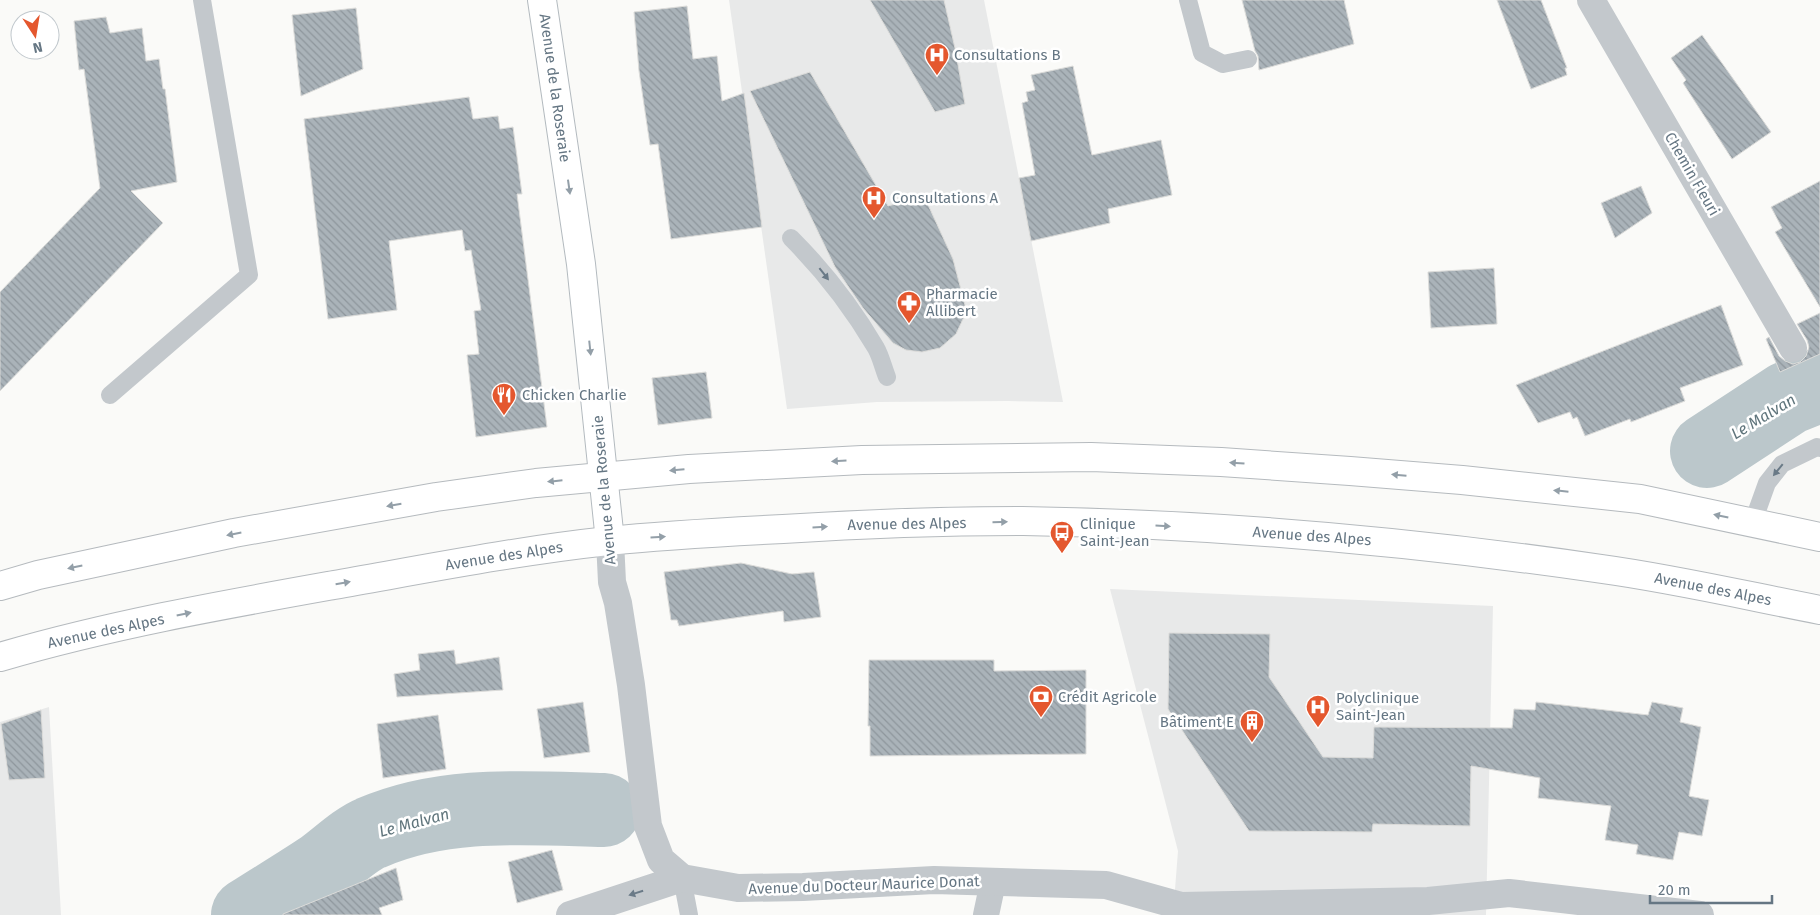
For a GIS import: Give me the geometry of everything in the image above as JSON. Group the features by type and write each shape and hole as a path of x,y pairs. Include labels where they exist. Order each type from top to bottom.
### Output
{"main road":[{"name":"Avenue de la Roseraie","path":"542,0 580,264 610,541"},
{"path":"0,586 38,575 234,534 436,497 536,482 714,467 862,460 1081,457 1138,459 1330,470 1482,482 1640,499 1820,537"},
{"name":"Avenue des Alpes","path":"0,657 56,641 236,602 485,558 610,541 865,524 1021,521 1167,526 1314,535 1427,545 1608,569 1820,610"}],"street":[{"name":"Chemin Fleuri","path":"1591,0 1793,348"},
{"name":"Avenue de la Roseraie","path":"610,541 612,582 618,603 629,667 648,826 661,860 682,878"},
{"name":"Avenue du Docteur Maurice Donat","path":"570,915 682,878 738,888 803,887 934,880 1106,885 1181,906 1428,901 1509,893 1700,915"},
{"path":"986,915 992,882"}],"lane":[{"path":"110,395 249,275 202,0"},
{"path":"1188,0 1202,53 1223,64 1248,59"},
{"path":"791,238 838,292 876,349 887,377"},
{"path":"1753,522 1767,483 1782,464 1817,447 1820,448"},
{"path":"676,915 682,878"},
{"path":"682,878 689,915"}],"shaded area":[{"path":"729,0 984,0 1063,402 877,402 787,409"},
{"name":"Polyclinique Saint-Jean","path":"1110,589 1493,606 1486,915 1173,915 1178,851"},
{"path":"49,707 61,915 0,915 0,722"}],"building":[{"name":"Consultations B","path":"870,0 944,0 965,104 935,112"},
{"path":"1242,0 1344,0 1354,44 1259,70 1258,56 1255,51"},
{"path":"1497,0 1541,0 1567,68 1565,68 1567,75 1531,89"},
{"path":"687,6 693,59 717,56 722,101 744,93 762,227 671,239 658,144 650,145 639,71 634,12"},
{"path":"356,8 363,69 301,96 292,15"},
{"path":"106,17 110,33 142,28 146,61 159,59 163,89 165,89 177,182 131,191 163,223 0,391 0,292 100,188 84,69 79,70 74,21"},
{"path":"1702,35 1771,132 1732,159 1683,83 1686,80 1671,58"},
{"path":"1073,66 1092,155 1161,140 1172,195 1108,209 1110,223 1031,241 1019,178 1035,175 1022,103 1028,101 1026,92 1035,90 1031,75"},
{"name":"Consultations A","path":"810,72 888,206 924,196 953,259 965,305 964,317 956,334 940,348 922,352 906,350 893,343 863,308 835,267 750,91"},
{"path":"469,97 473,119 498,116 500,129 513,127 522,194 517,194 547,427 476,437 467,355 479,354 474,311 481,310 471,250 465,251 462,230 389,241 397,310 328,319 304,119"},
{"path":"1820,181 1820,307 1775,232 1782,228 1771,207"},
{"path":"1641,186 1652,213 1615,238 1601,203"},
{"path":"1494,268 1497,324 1431,328 1428,272"},
{"path":"1721,305 1743,365 1680,388 1685,401 1631,422 1630,419 1585,436 1577,417 1573,419 1570,412 1538,423 1516,385"},
{"path":"1820,313 1820,354 1780,372 1766,339 1769,337 1779,356 1785,361 1793,364 1800,362 1806,356 1809,347 1797,324"},
{"path":"706,372 712,418 658,425 652,378"},
{"path":"741,563 792,574 814,572 821,617 784,622 783,611 679,626 677,620 671,620 664,572"},
{"name":"Bâtiment E","path":"1169,633 1270,634 1269,677 1323,757 1373,758 1374,727 1512,728 1514,709 1535,710 1536,702 1648,715 1652,702 1683,708 1680,722 1701,727 1689,796 1709,800 1702,836 1679,832 1673,860 1636,854 1638,845 1605,840 1611,806 1538,798 1540,778 1471,766 1470,826 1373,824 1372,832 1249,831 1168,709"},
{"path":"454,650 456,664 499,657 503,690 397,697 394,674 420,670 418,654"},
{"path":"869,660 994,660 994,671 1086,670 1086,754 870,756 870,726 868,726"},
{"path":"583,702 590,752 544,758 537,709"},
{"path":"41,710 45,778 9,780 1,724"},
{"path":"438,715 446,769 383,778 377,724"},
{"path":"552,850 563,890 517,903 508,862"},
{"path":"396,868 403,900 379,908 382,915 283,915 283,914"}],"waterway":[{"name":"Le Malvan","path":"1707,451 1788,398 1820,385"},
{"name":"Le Malvan","path":"248,915 322,868 359,840 371,833 399,823 456,811 486,809 604,810"}],"place":[{"name":"Consultations B","path":"937,76"},
{"name":"Consultations A","path":"874,219"},
{"name":"Pharmacie Allibert","path":"909,324"},
{"name":"Chicken Charlie","path":"504,416"},
{"name":"Clinique Saint-Jean","path":"1062,554"},
{"name":"Crédit Agricole","path":"1041,718"},
{"name":"Polyclinique Saint-Jean","path":"1318,728"},
{"name":"Bâtiment E","path":"1252,743"}]}
